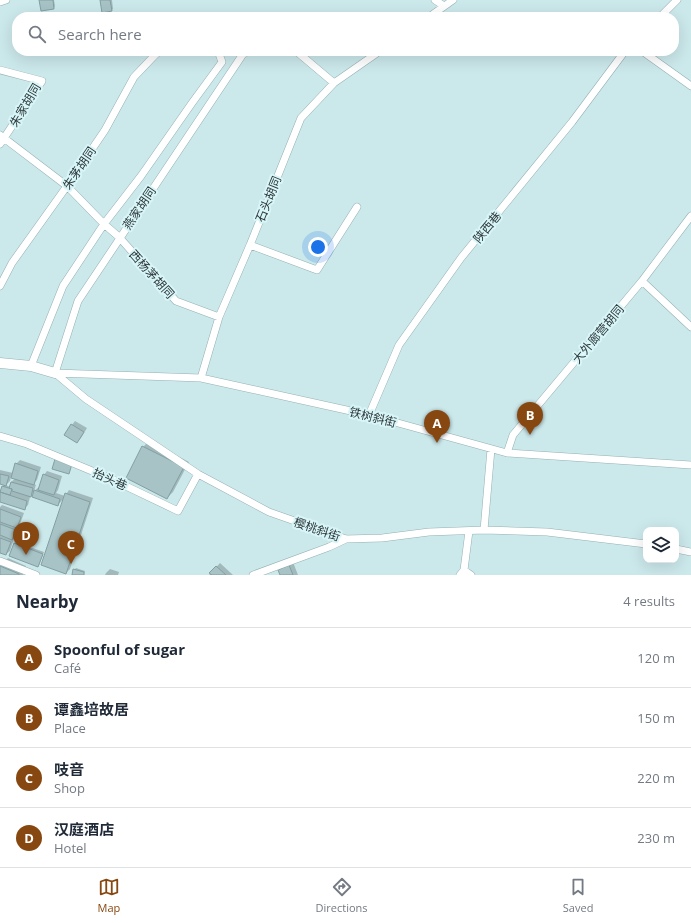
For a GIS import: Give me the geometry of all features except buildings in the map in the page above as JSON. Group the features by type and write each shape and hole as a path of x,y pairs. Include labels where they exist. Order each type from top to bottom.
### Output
{"street":[{"path":"0,363 30,366 55,373"}],"lane":[{"path":"0,2 6,0"},
{"path":"435,0 444,6"},
{"path":"436,12 452,0"},
{"path":"665,12 677,0"},
{"name":"朱茅胡同","path":"0,286 12,263 105,130 134,77 154,56"},
{"path":"30,366 63,286 104,224 141,176 222,62 220,56"},
{"name":"燕家胡同","path":"55,373 78,300 119,237 243,56"},
{"path":"302,56 334,83"},
{"name":"石头胡同","path":"201,378 219,317 250,245 301,118 334,83 373,56"},
{"name":"陕西巷","path":"369,415 399,345 461,258 572,122 621,56"},
{"path":"649,56 691,86"},
{"name":"朱家胡同","path":"0,70 42,81 2,139"},
{"name":"西杨茅胡同","path":"2,139 67,186 104,224 119,237 176,301 219,317"},
{"path":"250,245 317,270 357,207"},
{"name":"大外廊营胡同","path":"507,453 513,435 642,281 691,216"},
{"path":"642,281 691,327"},
{"name":"铁树斜街","path":"55,373 201,378 369,415 507,453 691,465"},
{"name":"樱桃斜街","path":"55,373 86,399 198,474 269,512 346,539 382,538 429,532 484,530 547,532 643,544"},
{"name":"抬头巷","path":"0,436 27,444 109,478 178,511 198,474"},
{"path":"484,530 491,449"},
{"path":"469,531 462,573 471,575"},
{"path":"253,575 329,547 346,539"},
{"path":"679,550 691,552"},
{"path":"0,561 36,575"}],"place":[{"name":"谭鑫培故居","path":"530,435"},
{"name":"Spoonful of sugar","path":"437,443"},
{"name":"汉庭酒店","path":"26,555"},
{"name":"吱音","path":"71,564"}]}
